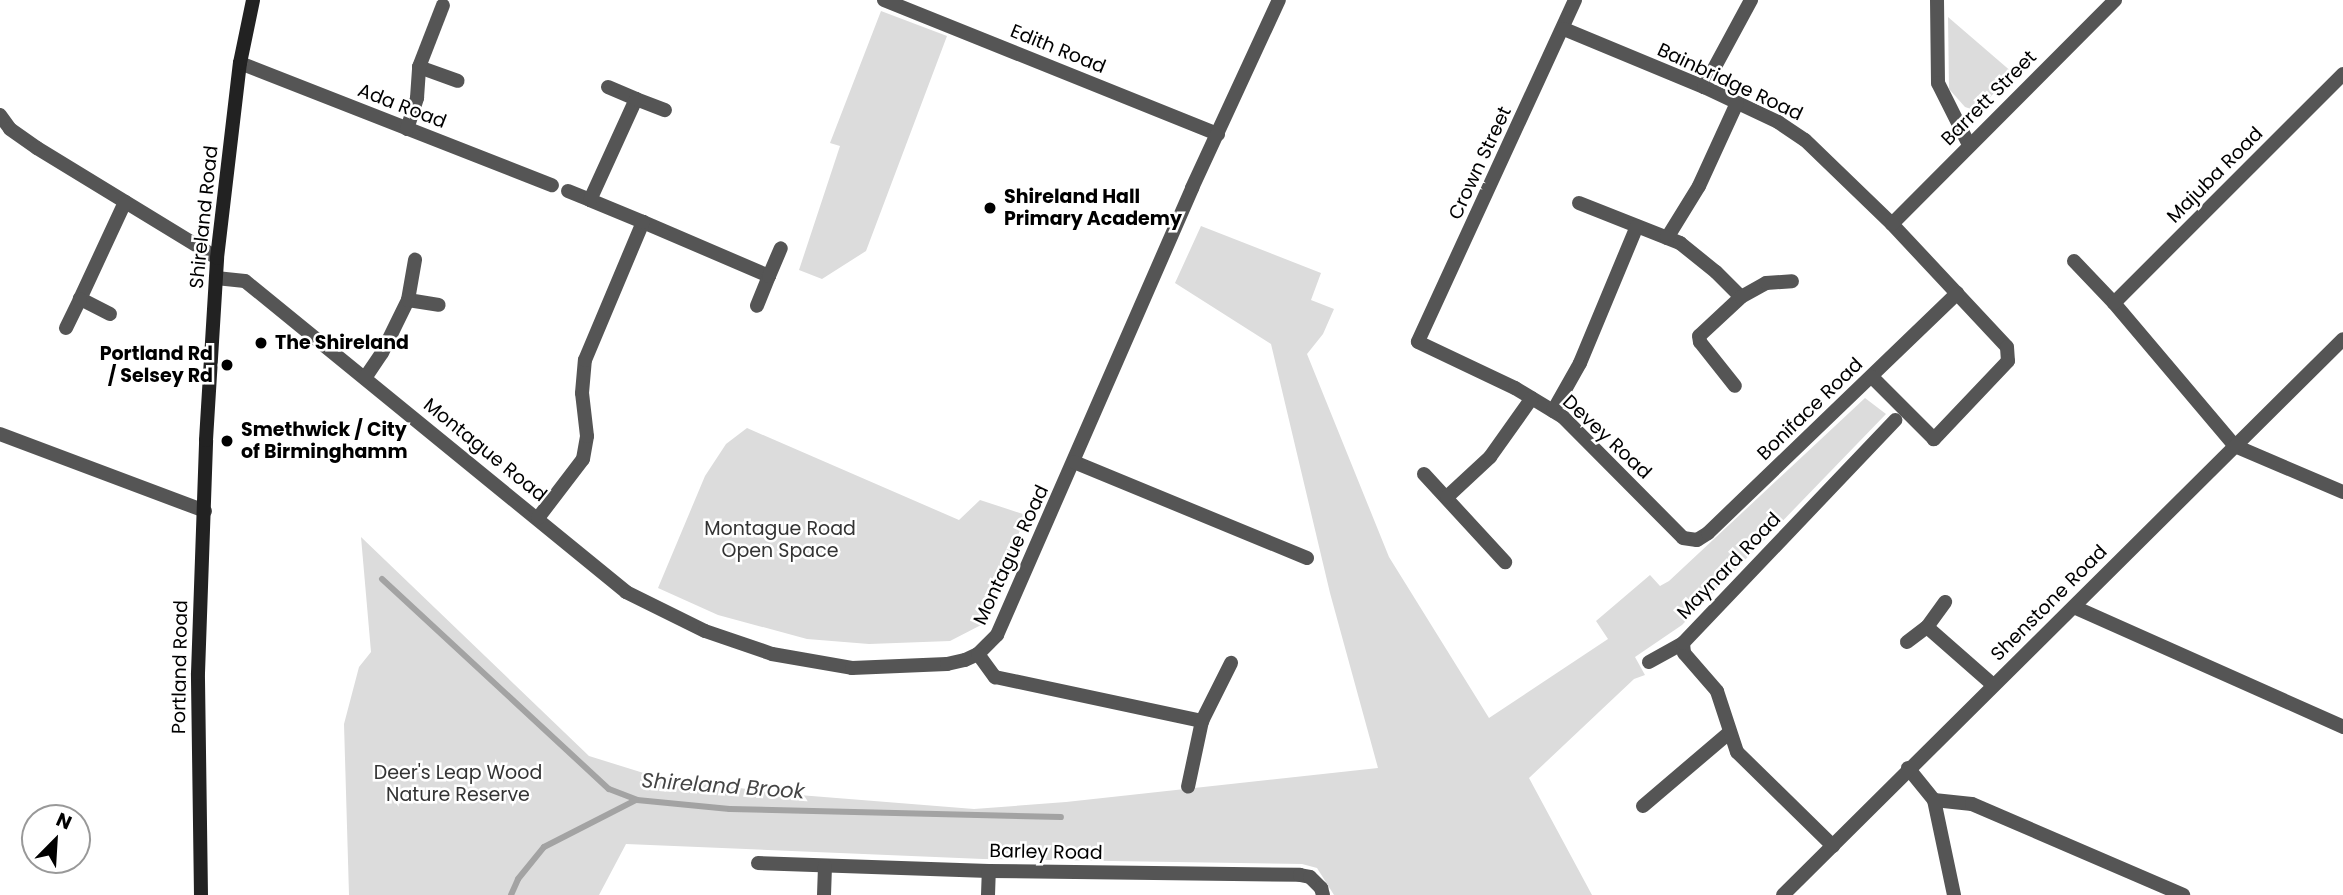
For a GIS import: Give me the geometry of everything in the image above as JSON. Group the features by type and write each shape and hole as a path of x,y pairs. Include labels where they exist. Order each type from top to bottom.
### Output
{"main road":[{"name":"Shireland Road","path":"206,440 218,258 240,63 253,0"},
{"name":"Portland Road","path":"201,895 198,673 206,440"}],"street":[{"name":"Edith Road","path":"884,0 1218,134"},
{"name":"Montague Road","path":"216,278 245,281 626,592 705,631 772,654 852,668 947,664 978,654 997,635 1279,0"},
{"name":"Crown Street","path":"1418,342 1564,29 1574,0"},
{"path":"1704,87 1751,0"},
{"path":"1937,0 1938,83 1969,145"},
{"name":"Barrett Street","path":"1892,224 2115,0"},
{"path":"407,129 417,98 419,67 443,5"},
{"name":"Bainbridge Road","path":"1564,29 1704,87 1778,122 1805,140 1892,224 2007,347 2008,361 1934,439 1899,415"},
{"name":"Ada Road","path":"240,63 552,185"},
{"path":"419,67 458,81"},
{"name":"Majuba Road","path":"2114,303 2343,74"},
{"path":"608,88 665,110"},
{"path":"590,200 636,99"},
{"path":"1667,238 1699,186 1737,103"},
{"path":"0,115 10,129 218,258"},
{"path":"568,191 769,276"},
{"path":"65,328 125,202"},
{"path":"1579,204 1680,243 1716,272 1741,297"},
{"path":"538,518 583,459 587,436 582,393 585,360 643,222"},
{"path":"1553,411 1580,363 1637,226"},
{"path":"757,306 781,248"},
{"path":"365,378 382,353 408,300 415,260"},
{"path":"2074,261 2114,303 2235,446 2343,492"},
{"path":"1735,386 1700,342 1699,336 1741,297 1766,283 1792,281"},
{"name":"Boniface Road","path":"1683,538 1697,540 1708,533 1957,293"},
{"path":"80,299 110,314"},
{"path":"408,300 439,305"},
{"name":"Shenstone Road","path":"1783,895 2343,339"},
{"name":"Devey Road","path":"1418,342 1532,398 1563,417 1683,538"},
{"path":"1872,377 1899,415"},
{"path":"1447,497 1490,457 1532,398"},
{"name":"Maynard Road","path":"1833,846 1737,752 1717,691 1684,653 1683,643 1899,415"},
{"path":"0,434 205,511"},
{"path":"1073,462 1307,558"},
{"path":"1424,474 1505,562"},
{"path":"1907,642 1927,627 1945,602"},
{"path":"2074,607 2343,727"},
{"path":"1927,627 1993,685"},
{"path":"1649,662 1683,643"},
{"path":"978,654 995,677 1202,721"},
{"path":"1188,787 1202,721 1231,663"},
{"path":"1643,806 1730,732"},
{"path":"1908,768 1934,800 1954,895"},
{"path":"1934,800 1972,804 2183,895"},
{"name":"Barley Road","path":"758,863 989,871 1300,875 1310,877 1321,888 1323,895"},
{"path":"824,895 825,866"},
{"path":"988,895 989,871"}],"green space":[{"path":"881,11 947,36 866,251 822,279 799,270 840,146 830,143"},
{"path":"1948,17 2013,73 1977,111 1965,107 1949,89"},
{"name":"Deer's Leap Wood Nature Reserve","path":"1201,226 1321,273 1311,300 1334,309 1323,334 1307,354 1389,557 1489,718 1608,639 1596,621 1650,575 1660,586 1669,581 1865,398 1886,414 1682,625 1635,657 1645,675 1634,679 1529,778 1592,895 1334,895 1317,868 1302,864 983,859 626,844 599,895 349,895 344,724 359,667 371,652 361,537 589,756 650,775 774,793 974,809 1066,802 1378,768 1330,593 1271,344 1175,283"},
{"name":"Montague Road Open Space","path":"747,428 959,520 980,500 1026,515 983,624 950,641 869,644 807,639 718,615 658,588 705,476 726,444"}],"waterway":[{"name":"Shireland Brook","path":"382,579 609,789 637,800 730,809 1061,817"},
{"path":"511,895 518,879 544,847 636,800"}],"place":[{"name":"Shireland Hall Primary Academy","path":"990,208"},
{"name":"The Shireland","path":"261,343"},
{"name":"Portland Rd / Selsey Rd","path":"227,365"},
{"name":"Smethwick / City of Birminghamm","path":"227,441"}]}
